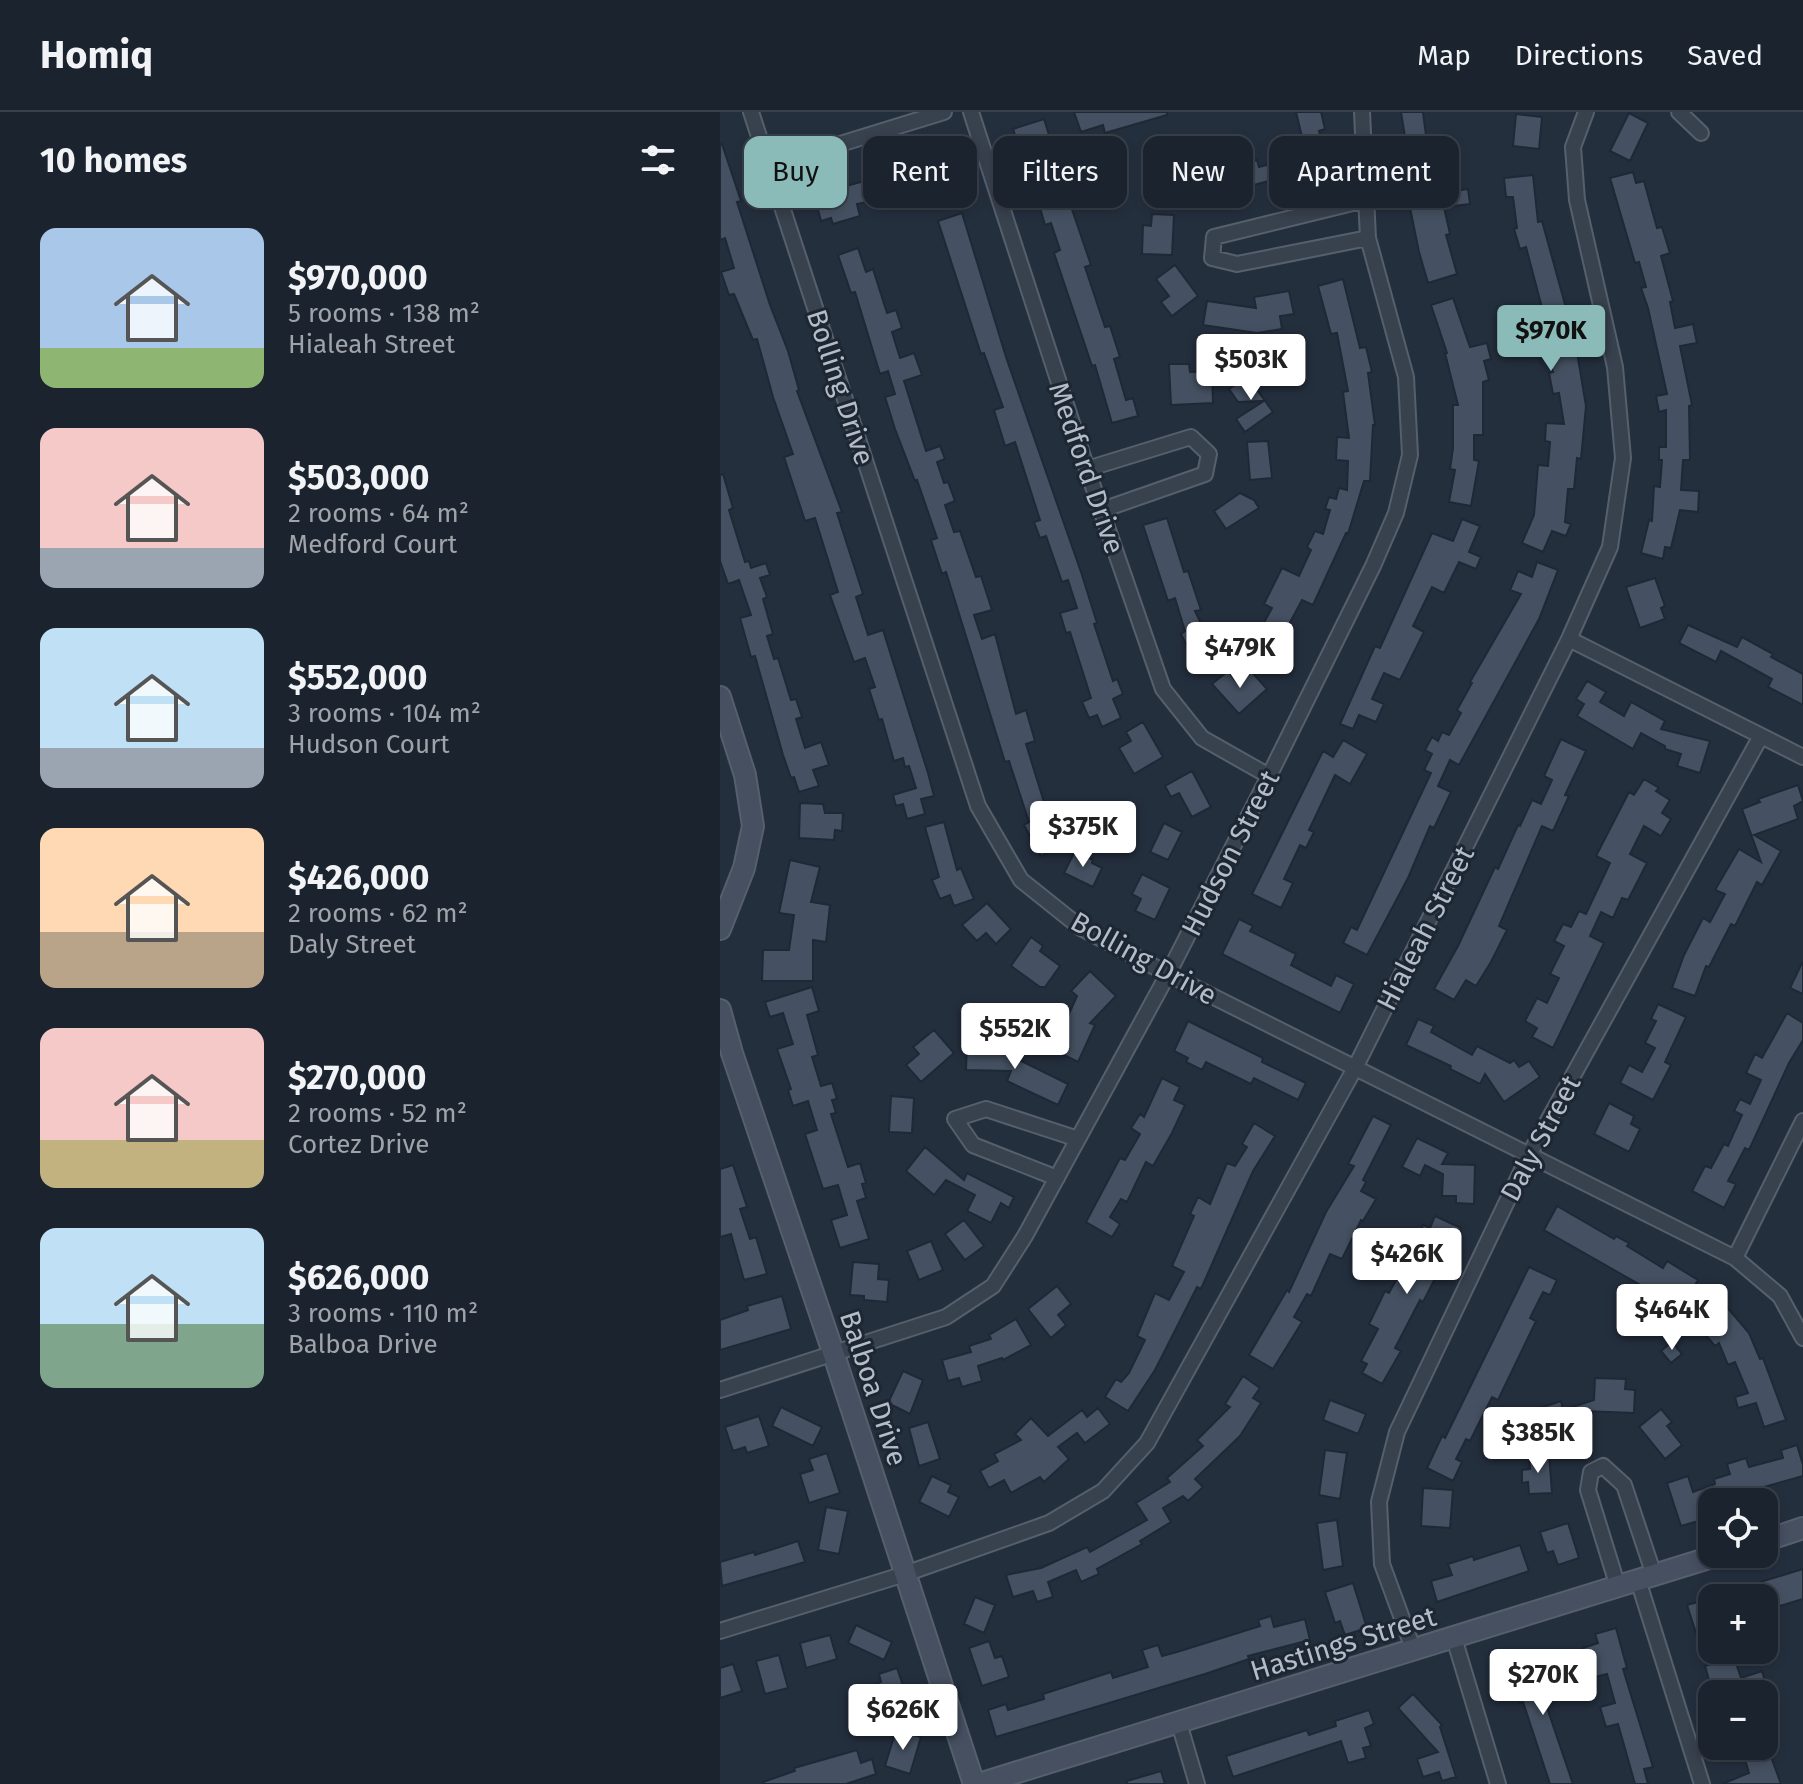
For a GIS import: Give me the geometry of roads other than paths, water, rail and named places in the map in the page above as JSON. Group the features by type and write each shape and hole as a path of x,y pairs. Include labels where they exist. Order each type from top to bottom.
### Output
{"street":[{"name":"Bolling Drive","path":"751,112 759,136"},
{"path":"847,142 944,112"},
{"name":"Medford Drive","path":"971,112 1087,469 1163,689 1202,738 1269,776"},
{"name":"Hudson Street","path":"1362,112 1363,136"},
{"name":"Hialeah Street","path":"720,1631 905,1574 1049,1523 1103,1491 1147,1443 1355,1068 1569,639 1610,547 1623,458 1615,367 1577,200 1573,147 1586,112"},
{"path":"1679,112 1701,133"},
{"name":"Bolling Drive","path":"783,208 978,806 1021,880 1081,928 1735,1258 1780,1296 1803,1338"},
{"path":"1332,208 1214,237 1212,258 1237,264 1368,238"},
{"name":"Hudson Street","path":"720,1390 946,1317 993,1286 1057,1178 1168,974 1269,776 1396,513 1410,455 1406,377 1368,238 1366,208"},
{"path":"1087,469 1191,437 1209,454 1205,474 1102,510"},
{"path":"1569,639 1803,757"},
{"path":"720,697 745,775 753,826 744,868 722,920"},
{"name":"Daly Street","path":"1414,1651 1382,1564 1379,1502 1397,1432 1529,1155 1761,736"},
{"name":"Balboa Drive","path":"720,1010 976,1784"},
{"path":"1057,1178 973,1145 955,1119 986,1109 1078,1139"},
{"path":"1735,1258 1803,1121"},
{"path":"1637,1581 1588,1490 1591,1472 1603,1466 1624,1485 1637,1581 1702,1784"},
{"path":"1778,1536 1803,1528"},
{"name":"Hastings Street","path":"976,1784 1698,1562"},
{"path":"1454,1638 1498,1784"},
{"path":"1179,1723 1197,1784"}]}
